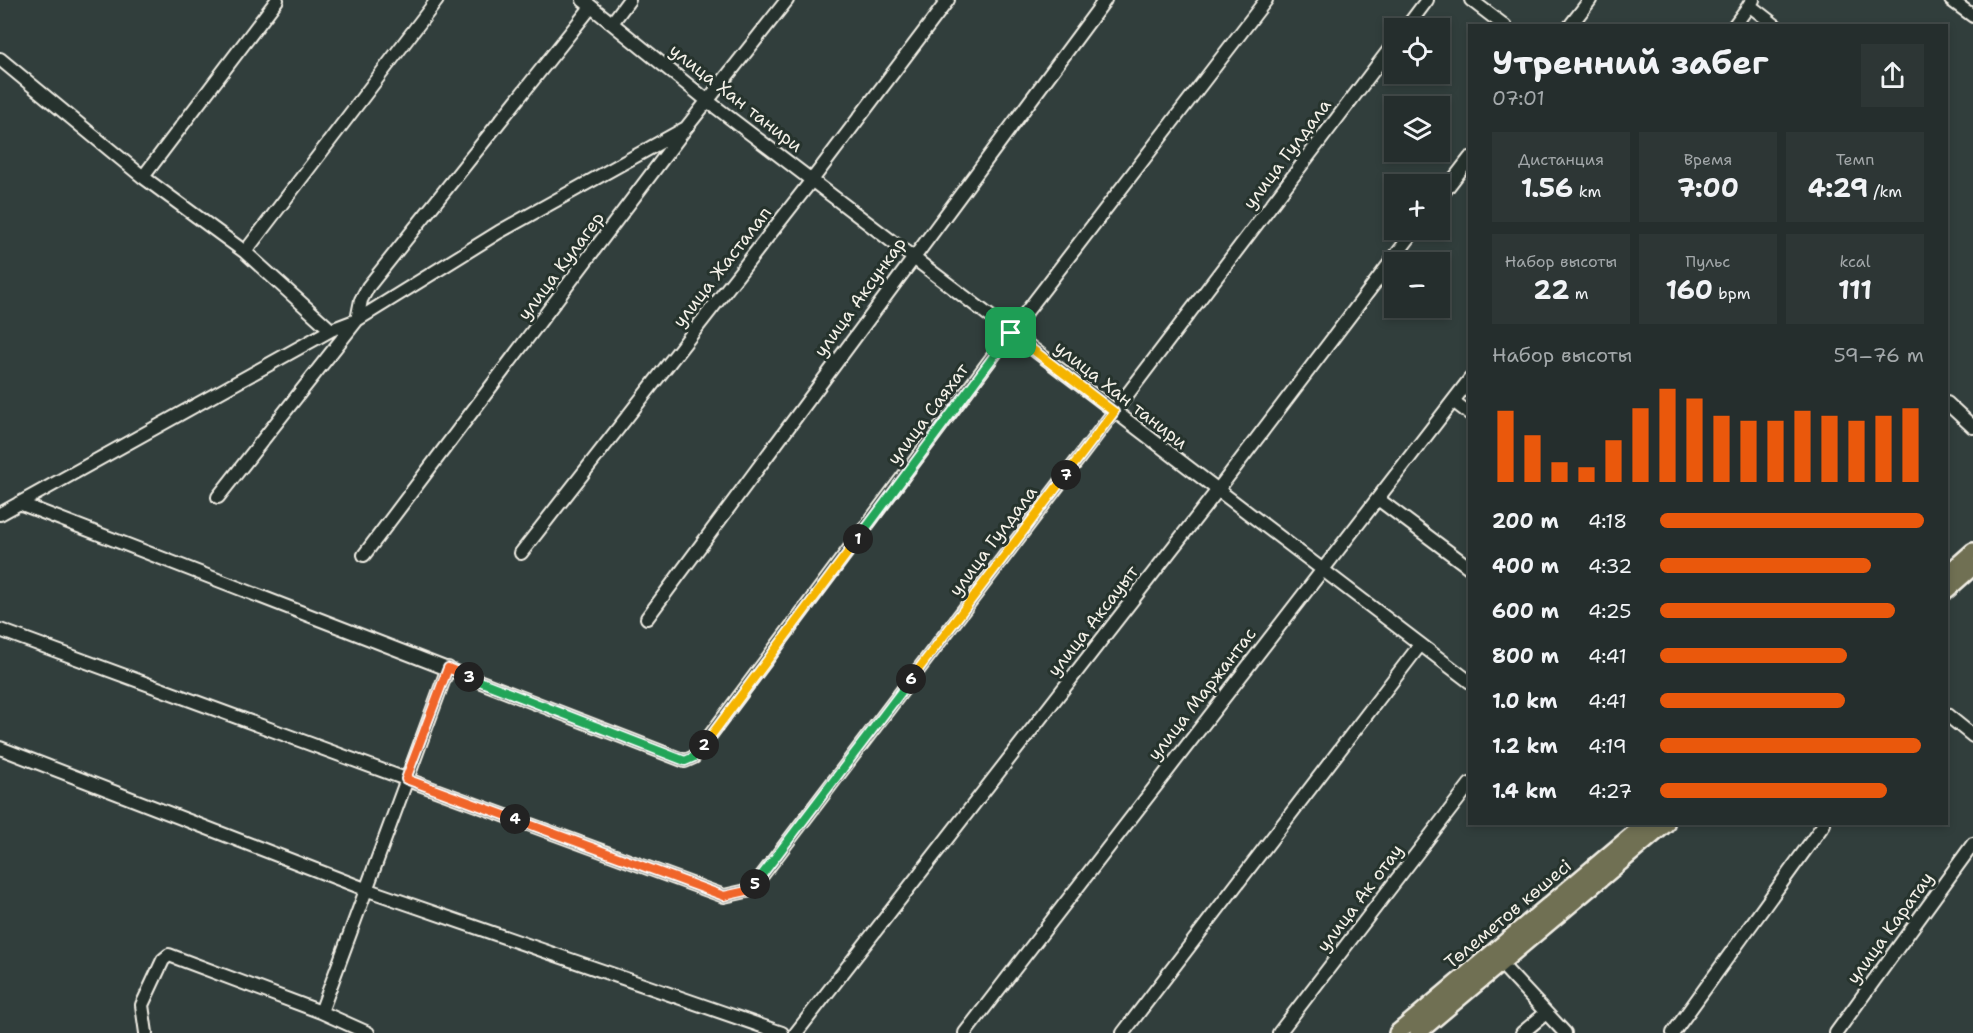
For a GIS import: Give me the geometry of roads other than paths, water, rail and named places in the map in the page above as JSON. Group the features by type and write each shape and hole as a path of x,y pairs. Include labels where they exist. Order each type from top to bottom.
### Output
{"main road":[{"path":"1948,573 1973,551"},
{"path":"1948,589 1973,567"},
{"name":"Төлеметов көшесі","path":"1397,1033 1644,825"},
{"name":"Төлеметов көшесі","path":"1418,1033 1661,825"}],"street":[{"path":"143,177 277,0"},
{"path":"245,252 437,0"},
{"path":"612,23 629,0"},
{"name":"улица Кулагер","path":"364,555 686,129 787,0"},
{"name":"улица Жасталап","path":"521,553 812,180 948,0"},
{"name":"улица Аксункар","path":"646,618 912,256 1105,0"},
{"name":"улица Саяхат","path":"448,668 685,761 694,757 1011,333 1266,0"},
{"path":"1414,18 1427,0"},
{"path":"1471,0 1502,24"},
{"path":"1572,24 1590,0"},
{"path":"1951,0 1973,16"},
{"path":"1735,24 1751,2 1774,24"},
{"path":"218,497 357,320 361,300 368,287 587,3"},
{"name":"улица Хан танири","path":"587,3 709,102 1468,681"},
{"name":"улица Гулдала","path":"406,779 724,896 751,890 1384,56"},
{"path":"0,59 143,177 245,252 331,330"},
{"path":"0,514 331,330 357,320 499,232 686,129"},
{"path":"1450,184 1468,161"},
{"name":"улица Аксауыт","path":"796,1033 1217,491 1407,240"},
{"name":"улица Маржантас","path":"965,1033 1468,381"},
{"path":"1453,400 1468,412"},
{"path":"1948,404 1973,427"},
{"path":"1378,498 1468,566"},
{"path":"18,503 448,668 321,1012"},
{"path":"0,630 406,779"},
{"path":"1123,1033 1420,645"},
{"path":"1948,716 1973,736"},
{"path":"0,748 366,889 782,1033"},
{"name":"улица Ак отау","path":"1279,1033 1468,787"},
{"path":"1673,1033 1823,825"},
{"name":"улица Каратау","path":"1836,1033 1973,844"},
{"path":"146,1033 142,1005 163,960 169,955 321,1012 368,1033"},
{"path":"1501,964 1565,1033"},
{"path":"1522,1033 1546,1013"}]}
